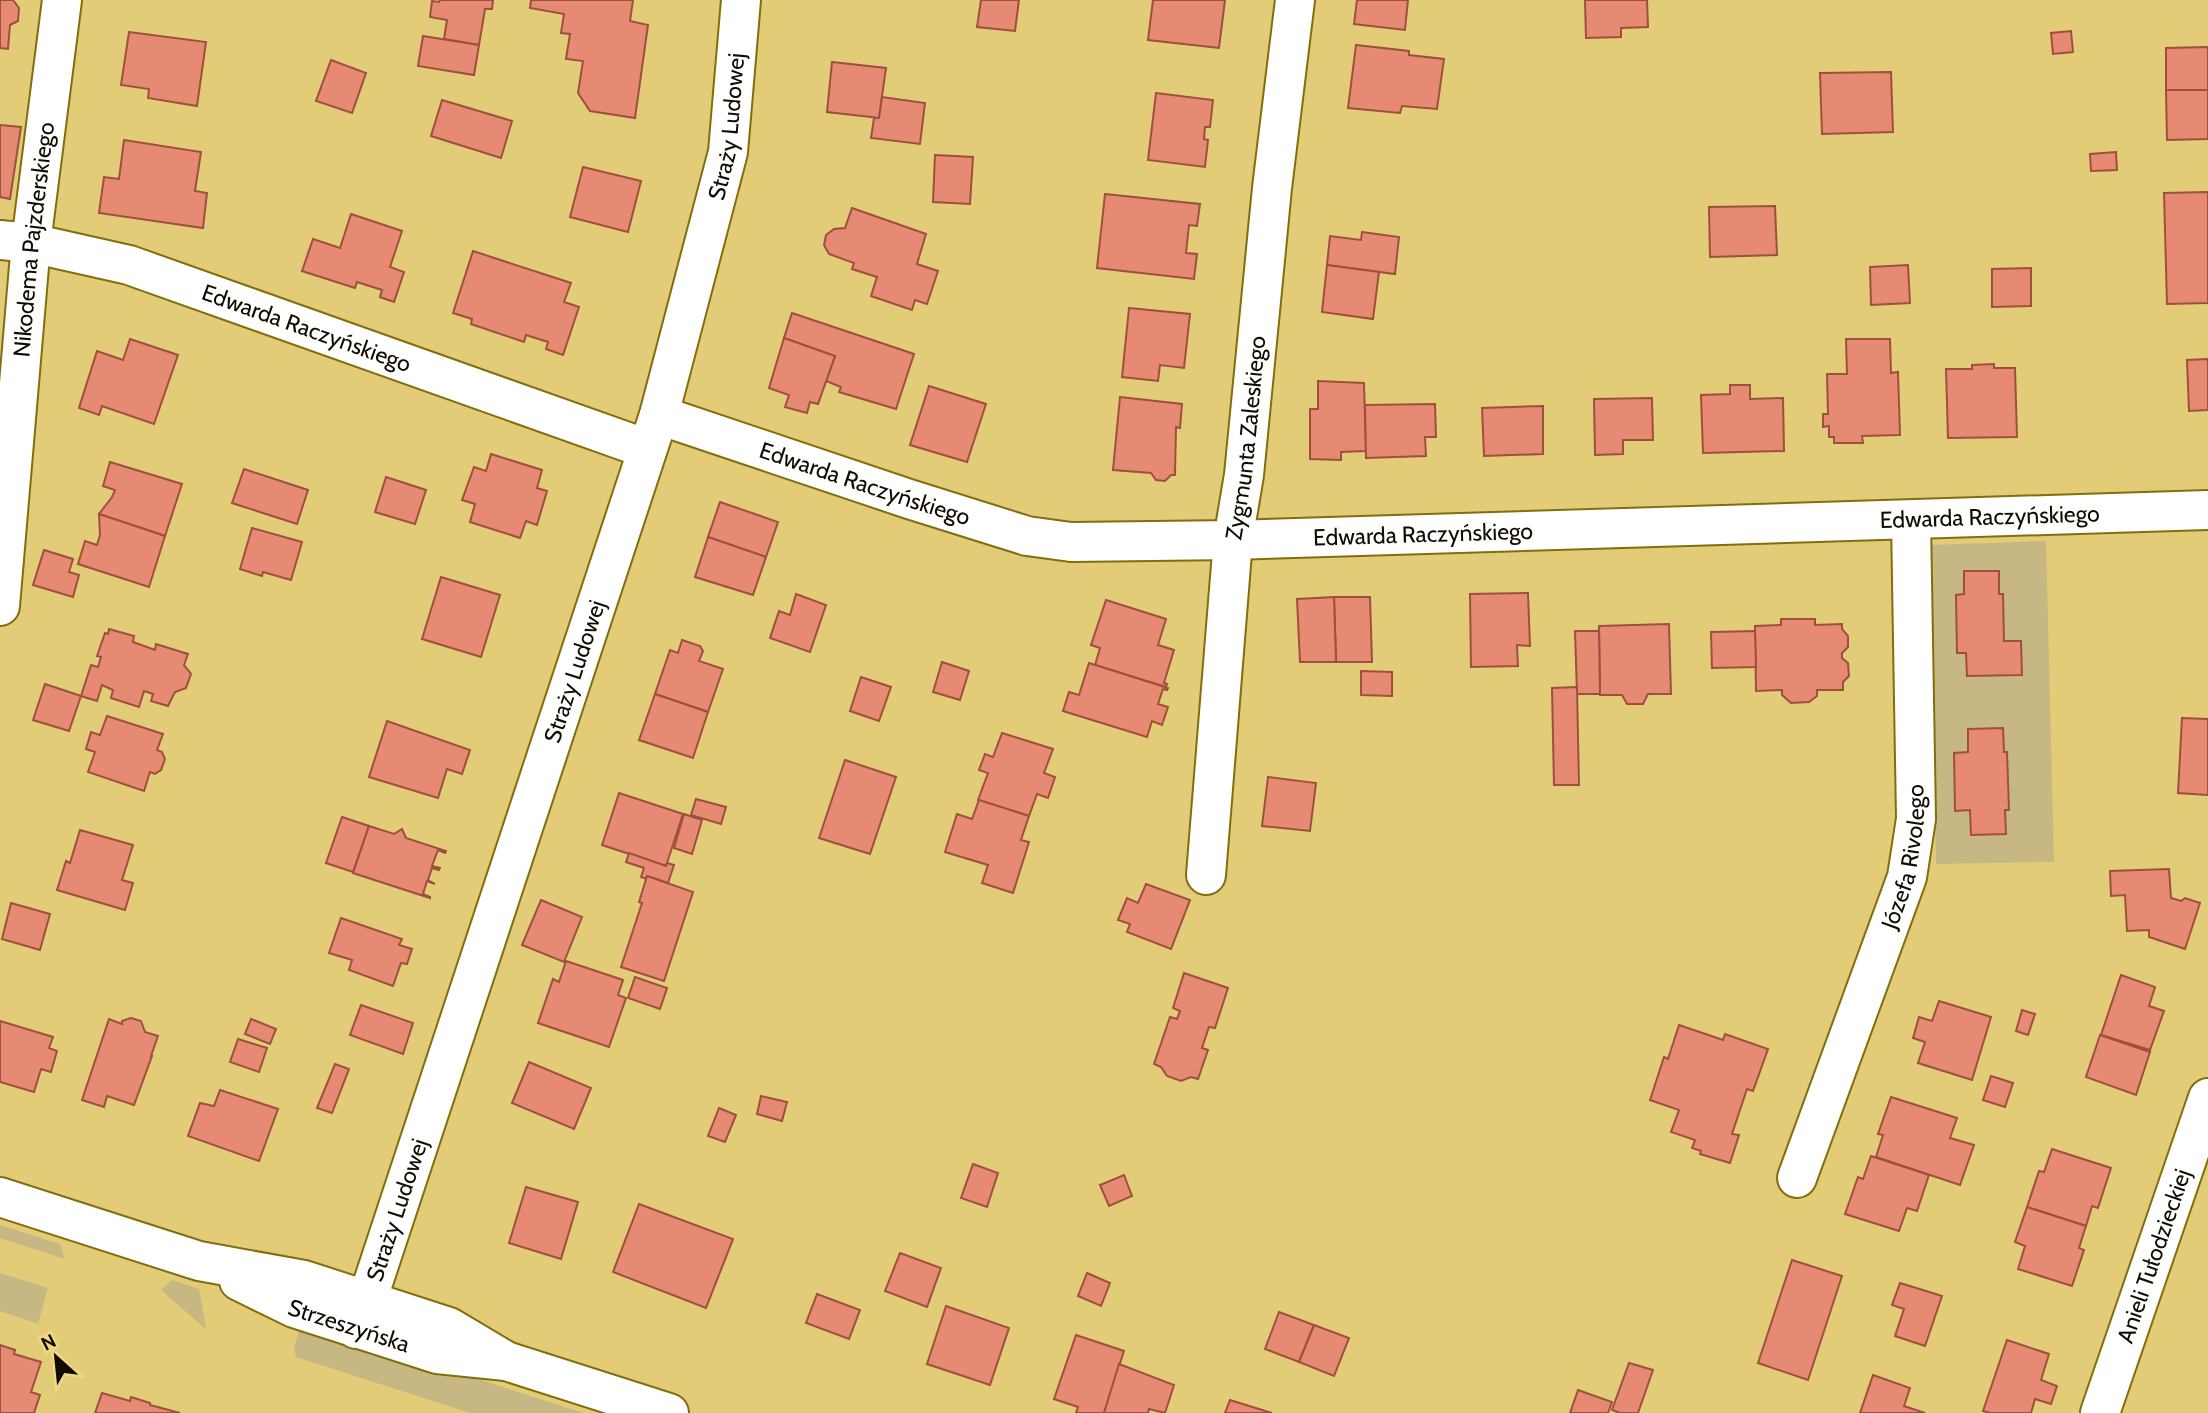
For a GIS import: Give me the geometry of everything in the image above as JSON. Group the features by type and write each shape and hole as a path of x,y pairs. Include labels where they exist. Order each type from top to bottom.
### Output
{"street":[{"name":"Nikodema Pajzderskiego","path":"0,606 16,241 62,0"},
{"name":"Straży Ludowej","path":"362,1315 653,432 728,152 741,0"},
{"name":"Zygmunta Zaleskiego","path":"1206,875 1233,540 1244,475 1272,188 1296,0"},
{"name":"Edwarda Raczyńskiego","path":"16,241 129,265 653,432 909,499 1027,536 1071,542 1233,540 2208,510"},
{"name":"Józefa Rivolego","path":"1797,1178 1907,877 1916,819 1911,520"},
{"name":"Anieli Tułodzieckiej","path":"2100,1413 2204,1121"},
{"name":"Strzeszyńska","path":"0,1197 199,1261 295,1308 362,1315 437,1354 506,1360 669,1413"}],"shaded area":[{"path":"2046,541 2054,862 1936,864 1929,545"},
{"path":"0,1225 60,1244 65,1259 0,1238"},
{"path":"0,1273 48,1288 38,1324 0,1311"},
{"path":"172,1280 199,1289 206,1329 161,1290"},
{"path":"302,1322 583,1413 470,1413 296,1357 294,1348"}],"building":[{"path":"0,0 13,0 19,8 18,21 10,25 8,49 0,48"},
{"path":"493,0 492,9 485,9 479,45 444,39 447,20 430,17 432,1"},
{"path":"531,0 633,0 630,21 648,25 635,118 590,111 578,93 583,61 566,59 570,34 561,33 564,14 530,8"},
{"path":"981,0 1019,0 1015,31 977,27"},
{"path":"1153,0 1225,0 1219,48 1148,40"},
{"path":"1357,0 1408,0 1405,30 1354,24"},
{"path":"1585,0 1647,0 1648,27 1621,28 1621,37 1586,38"},
{"path":"2071,31 2073,52 2053,54 2051,33"},
{"path":"129,32 206,42 197,106 148,98 149,89 121,85"},
{"path":"423,36 479,45 474,75 418,66"},
{"path":"1356,45 1409,51 1409,55 1444,59 1437,109 1402,106 1400,113 1348,108"},
{"path":"2208,47 2208,90 2166,90 2166,48"},
{"path":"331,60 366,73 352,113 316,101"},
{"path":"832,62 886,68 879,118 827,112"},
{"path":"1891,72 1893,132 1822,134 1820,73"},
{"path":"2166,90 2208,90 2208,139 2167,140"},
{"path":"1156,93 1213,100 1210,127 1205,127 1204,139 1208,140 1205,167 1148,160"},
{"path":"882,97 925,103 920,144 871,138 874,118 879,118"},
{"path":"442,100 512,121 501,158 431,136"},
{"path":"0,125 21,127 10,199 0,197"},
{"path":"124,140 201,152 195,191 207,193 203,228 99,213 104,177 119,179"},
{"path":"2116,152 2117,170 2091,171 2090,154"},
{"path":"935,155 973,157 970,204 933,202"},
{"path":"583,167 641,181 628,232 570,217"},
{"path":"2208,192 2208,303 2167,304 2164,193"},
{"path":"1105,194 1200,204 1197,226 1189,225 1186,253 1197,254 1194,279 1097,268"},
{"path":"1775,206 1777,255 1710,257 1709,207"},
{"path":"852,208 926,234 917,264 938,271 927,304 915,300 912,310 871,296 877,277 852,269 854,263 829,254 824,245 826,235 834,229 845,228"},
{"path":"351,214 402,231 390,267 404,272 394,302 380,297 382,290 357,282 355,288 302,271 313,239 340,248"},
{"path":"1362,232 1399,237 1395,274 1327,265 1330,236 1361,240"},
{"path":"473,251 571,283 564,302 579,307 563,355 546,349 548,342 526,335 524,342 471,324 472,319 453,313"},
{"path":"1327,265 1379,272 1373,319 1322,312"},
{"path":"1908,265 1910,303 1871,305 1870,267"},
{"path":"2031,268 2031,306 1992,307 1992,269"},
{"path":"1129,308 1190,314 1184,368 1160,365 1158,381 1122,377"},
{"path":"792,313 914,354 896,409 839,392 841,387 826,381 835,356 784,338"},
{"path":"784,338 835,356 818,404 810,402 807,413 785,407 789,395 769,388"},
{"path":"130,339 178,355 154,424 102,406 99,415 79,408 97,351 123,360"},
{"path":"1846,339 1890,339 1891,373 1898,372 1900,435 1862,436 1863,443 1834,443 1834,437 1829,437 1829,426 1823,427 1823,414 1828,414 1827,374 1847,374"},
{"path":"2208,359 2208,410 2189,411 2187,360"},
{"path":"1994,364 1994,368 2015,368 2017,437 1948,438 1946,369 1972,369 1972,365"},
{"path":"1318,381 1364,383 1366,451 1341,452 1341,460 1310,459 1310,409 1318,409"},
{"path":"1730,385 1750,385 1750,399 1783,398 1784,451 1703,453 1701,395 1730,394"},
{"path":"929,386 986,404 967,462 910,445"},
{"path":"1120,397 1182,404 1180,428 1176,427 1175,475 1165,481 1156,480 1151,473 1113,470"},
{"path":"1652,398 1653,440 1623,440 1623,454 1595,455 1594,399"},
{"path":"1435,404 1436,437 1425,437 1426,456 1366,458 1365,405"},
{"path":"1543,406 1543,454 1484,456 1482,408"},
{"path":"491,454 542,470 537,488 547,491 537,525 526,521 520,538 470,522 475,504 462,500 474,467 486,471"},
{"path":"110,462 182,484 165,536 99,514 115,490 103,486"},
{"path":"244,469 308,490 297,524 232,503"},
{"path":"386,477 426,490 415,524 375,512"},
{"path":"720,502 778,522 766,557 708,537"},
{"path":"99,514 165,536 149,587 78,564 85,541 97,545 100,535"},
{"path":"252,528 302,542 291,580 263,572 262,576 240,569"},
{"path":"708,537 766,557 753,595 695,577"},
{"path":"44,550 73,559 69,572 79,575 73,597 33,585"},
{"path":"1964,571 1999,571 1999,594 2003,594 2004,641 2021,641 2022,675 1967,676 1966,653 1957,653 1956,595 1964,594"},
{"path":"441,577 500,595 481,657 422,639"},
{"path":"1528,593 1530,646 1517,645 1518,666 1471,667 1470,594"},
{"path":"796,594 826,605 810,652 770,638 779,611 790,615"},
{"path":"1334,597 1370,597 1372,662 1336,662"},
{"path":"1334,597 1336,662 1300,662 1297,599"},
{"path":"1106,600 1166,619 1158,645 1174,650 1164,683 1167,684 1166,687 1095,665 1100,648 1091,645"},
{"path":"1781,619 1815,619 1815,625 1842,624 1842,629 1848,636 1848,647 1842,653 1842,658 1848,663 1849,676 1843,682 1843,690 1817,690 1817,696 1809,702 1791,703 1782,695 1782,690 1756,691 1755,626 1781,625"},
{"path":"1669,624 1671,694 1648,694 1643,704 1627,704 1622,695 1600,695 1599,626"},
{"path":"109,629 134,636 133,642 155,650 156,644 188,654 184,665 191,674 186,688 175,692 168,706 151,701 153,694 144,691 139,707 111,698 113,690 102,685 97,701 81,696 91,665 98,667 101,657 97,656"},
{"path":"1575,631 1599,631 1600,694 1577,694"},
{"path":"1755,631 1756,667 1712,668 1711,632"},
{"path":"682,640 700,646 703,651 699,661 723,669 708,712 655,694 670,650 678,653"},
{"path":"942,662 969,671 960,700 933,692"},
{"path":"1089,663 1168,688 1163,689 1158,704 1168,707 1162,725 1152,721 1147,737 1063,711 1069,692 1079,695"},
{"path":"1361,671 1392,672 1392,696 1361,695"},
{"path":"861,677 891,687 879,721 850,711"},
{"path":"45,684 81,696 69,731 33,720"},
{"path":"1577,687 1579,785 1554,785 1552,688"},
{"path":"655,694 708,712 693,758 639,740"},
{"path":"107,716 163,734 157,750 162,752 165,759 161,770 155,774 150,772 144,791 88,772 95,752 86,749 91,732 100,735"},
{"path":"2182,718 2208,719 2208,795 2178,793"},
{"path":"387,721 470,750 462,774 447,769 438,798 369,777"},
{"path":"2003,728 2004,752 2007,752 2009,810 2005,810 2006,834 1971,835 1970,810 1955,811 1954,753 1968,752 1968,729"},
{"path":"1002,733 1053,749 1044,773 1055,777 1048,798 1037,794 1029,816 978,800 988,773 979,770 985,754 993,757"},
{"path":"845,760 896,777 870,854 819,838"},
{"path":"1268,777 1316,783 1310,831 1262,826"},
{"path":"619,793 683,814 666,866 602,845"},
{"path":"696,799 726,807 721,824 691,815"},
{"path":"979,800 1029,816 1021,840 1029,842 1013,893 982,883 988,865 945,852 957,814 972,819"},
{"path":"684,814 702,820 692,854 674,848"},
{"path":"342,817 369,826 353,872 326,863"},
{"path":"369,826 394,834 402,829 406,838 446,851 445,853 438,850 432,866 440,868 432,868 428,880 435,884 427,881 423,894 430,898 353,873"},
{"path":"80,830 133,845 122,880 133,883 125,910 57,890 66,861 70,863"},
{"path":"629,853 666,866 667,863 674,865 668,883 647,876 646,879 641,877 644,868 626,862"},
{"path":"2169,869 2171,898 2181,901 2185,898 2200,903 2185,949 2149,937 2149,930 2127,931 2125,895 2111,896 2110,871"},
{"path":"647,876 693,892 664,981 621,967 642,903 639,902"},
{"path":"1146,884 1190,900 1171,949 1127,932 1130,924 1118,920 1127,898 1138,903"},
{"path":"541,900 582,917 564,962 522,945"},
{"path":"11,903 50,914 40,950 2,939"},
{"path":"341,918 402,939 399,945 412,949 407,964 401,963 393,986 349,970 352,960 329,953"},
{"path":"566,961 623,980 618,995 626,998 609,1047 538,1023 553,979 559,982"},
{"path":"1184,973 1228,988 1215,1028 1209,1027 1202,1048 1208,1050 1198,1079 1191,1077 1181,1081 1167,1076 1161,1067 1154,1064 1170,1017 1177,1019 1180,1011 1173,1008"},
{"path":"2121,975 2155,987 2149,1006 2164,1011 2150,1050 2101,1035"},
{"path":"635,977 667,988 660,1009 628,998"},
{"path":"1939,1001 1991,1017 1972,1080 1918,1063 1925,1042 1913,1038 1919,1017 1932,1021"},
{"path":"361,1005 413,1023 403,1054 350,1035"},
{"path":"2022,1010 2035,1014 2028,1035 2016,1031"},
{"path":"131,1018 141,1021 145,1032 158,1036 134,1105 107,1096 104,1107 82,1100 109,1019 122,1024 122,1021"},
{"path":"251,1019 276,1029 270,1044 245,1034"},
{"path":"0,1021 53,1037 49,1048 57,1051 51,1072 41,1069 34,1092 0,1082"},
{"path":"1679,1025 1723,1040 1725,1034 1768,1049 1753,1091 1747,1089 1732,1134 1739,1135 1730,1163 1700,1154 1701,1151 1692,1148 1695,1140 1671,1132 1679,1110 1650,1100 1664,1057 1668,1059"},
{"path":"2100,1035 2150,1052 2136,1095 2086,1077"},
{"path":"238,1039 267,1048 259,1072 230,1062"},
{"path":"529,1062 591,1088 574,1129 512,1103"},
{"path":"335,1064 349,1069 332,1113 317,1108"},
{"path":"1991,1076 2013,1083 2005,1107 1983,1100"},
{"path":"220,1090 278,1109 259,1161 188,1136 200,1103 214,1106"},
{"path":"761,1096 787,1102 782,1121 757,1114"},
{"path":"1891,1097 1957,1118 1950,1138 1974,1145 1960,1185 1876,1157 1883,1135 1878,1134"},
{"path":"719,1108 736,1115 725,1142 708,1136"},
{"path":"2052,1149 2111,1168 2098,1208 2092,1206 2086,1226 2027,1207 2039,1171 2044,1172"},
{"path":"1871,1156 1929,1175 1917,1211 1907,1208 1899,1231 1845,1214 1858,1177 1863,1179"},
{"path":"973,1164 998,1173 987,1207 961,1198"},
{"path":"1124,1175 1132,1196 1109,1206 1100,1185"},
{"path":"526,1187 578,1202 561,1259 509,1243"},
{"path":"639,1204 733,1239 706,1308 613,1272"},
{"path":"2027,1207 2086,1226 2079,1248 2084,1250 2072,1286 2018,1269 2025,1246 2015,1242"},
{"path":"900,1253 941,1268 927,1307 885,1291"},
{"path":"1792,1260 1842,1276 1808,1380 1758,1363"},
{"path":"1087,1273 1110,1283 1101,1306 1078,1296"},
{"path":"1900,1283 1942,1296 1925,1346 1895,1336 1904,1309 1892,1305"},
{"path":"817,1294 860,1310 849,1339 806,1323"},
{"path":"946,1306 1009,1328 990,1385 927,1364"},
{"path":"1279,1312 1314,1325 1299,1362 1265,1349"},
{"path":"1314,1325 1349,1338 1334,1376 1299,1362"},
{"path":"1076,1335 1124,1351 1104,1413 1076,1413 1078,1407 1054,1399"},
{"path":"2007,1340 2049,1354 2041,1380 2057,1386 2051,1404 2035,1399 2031,1413 1983,1411"},
{"path":"0,1345 15,1350 14,1354 41,1362 31,1392 40,1395 34,1413 0,1413"},
{"path":"1629,1363 1653,1370 1638,1413 1620,1413 1612,1410"},
{"path":"1119,1364 1174,1385 1165,1413 1149,1409 1148,1413 1104,1413"},
{"path":"1873,1375 1910,1388 1904,1406 1925,1413 1860,1413"},
{"path":"1578,1390 1612,1402 1608,1413 1570,1413"},
{"path":"102,1393 130,1401 131,1397 180,1413 95,1413"},
{"path":"1230,1400 1272,1413 1225,1413"}]}
